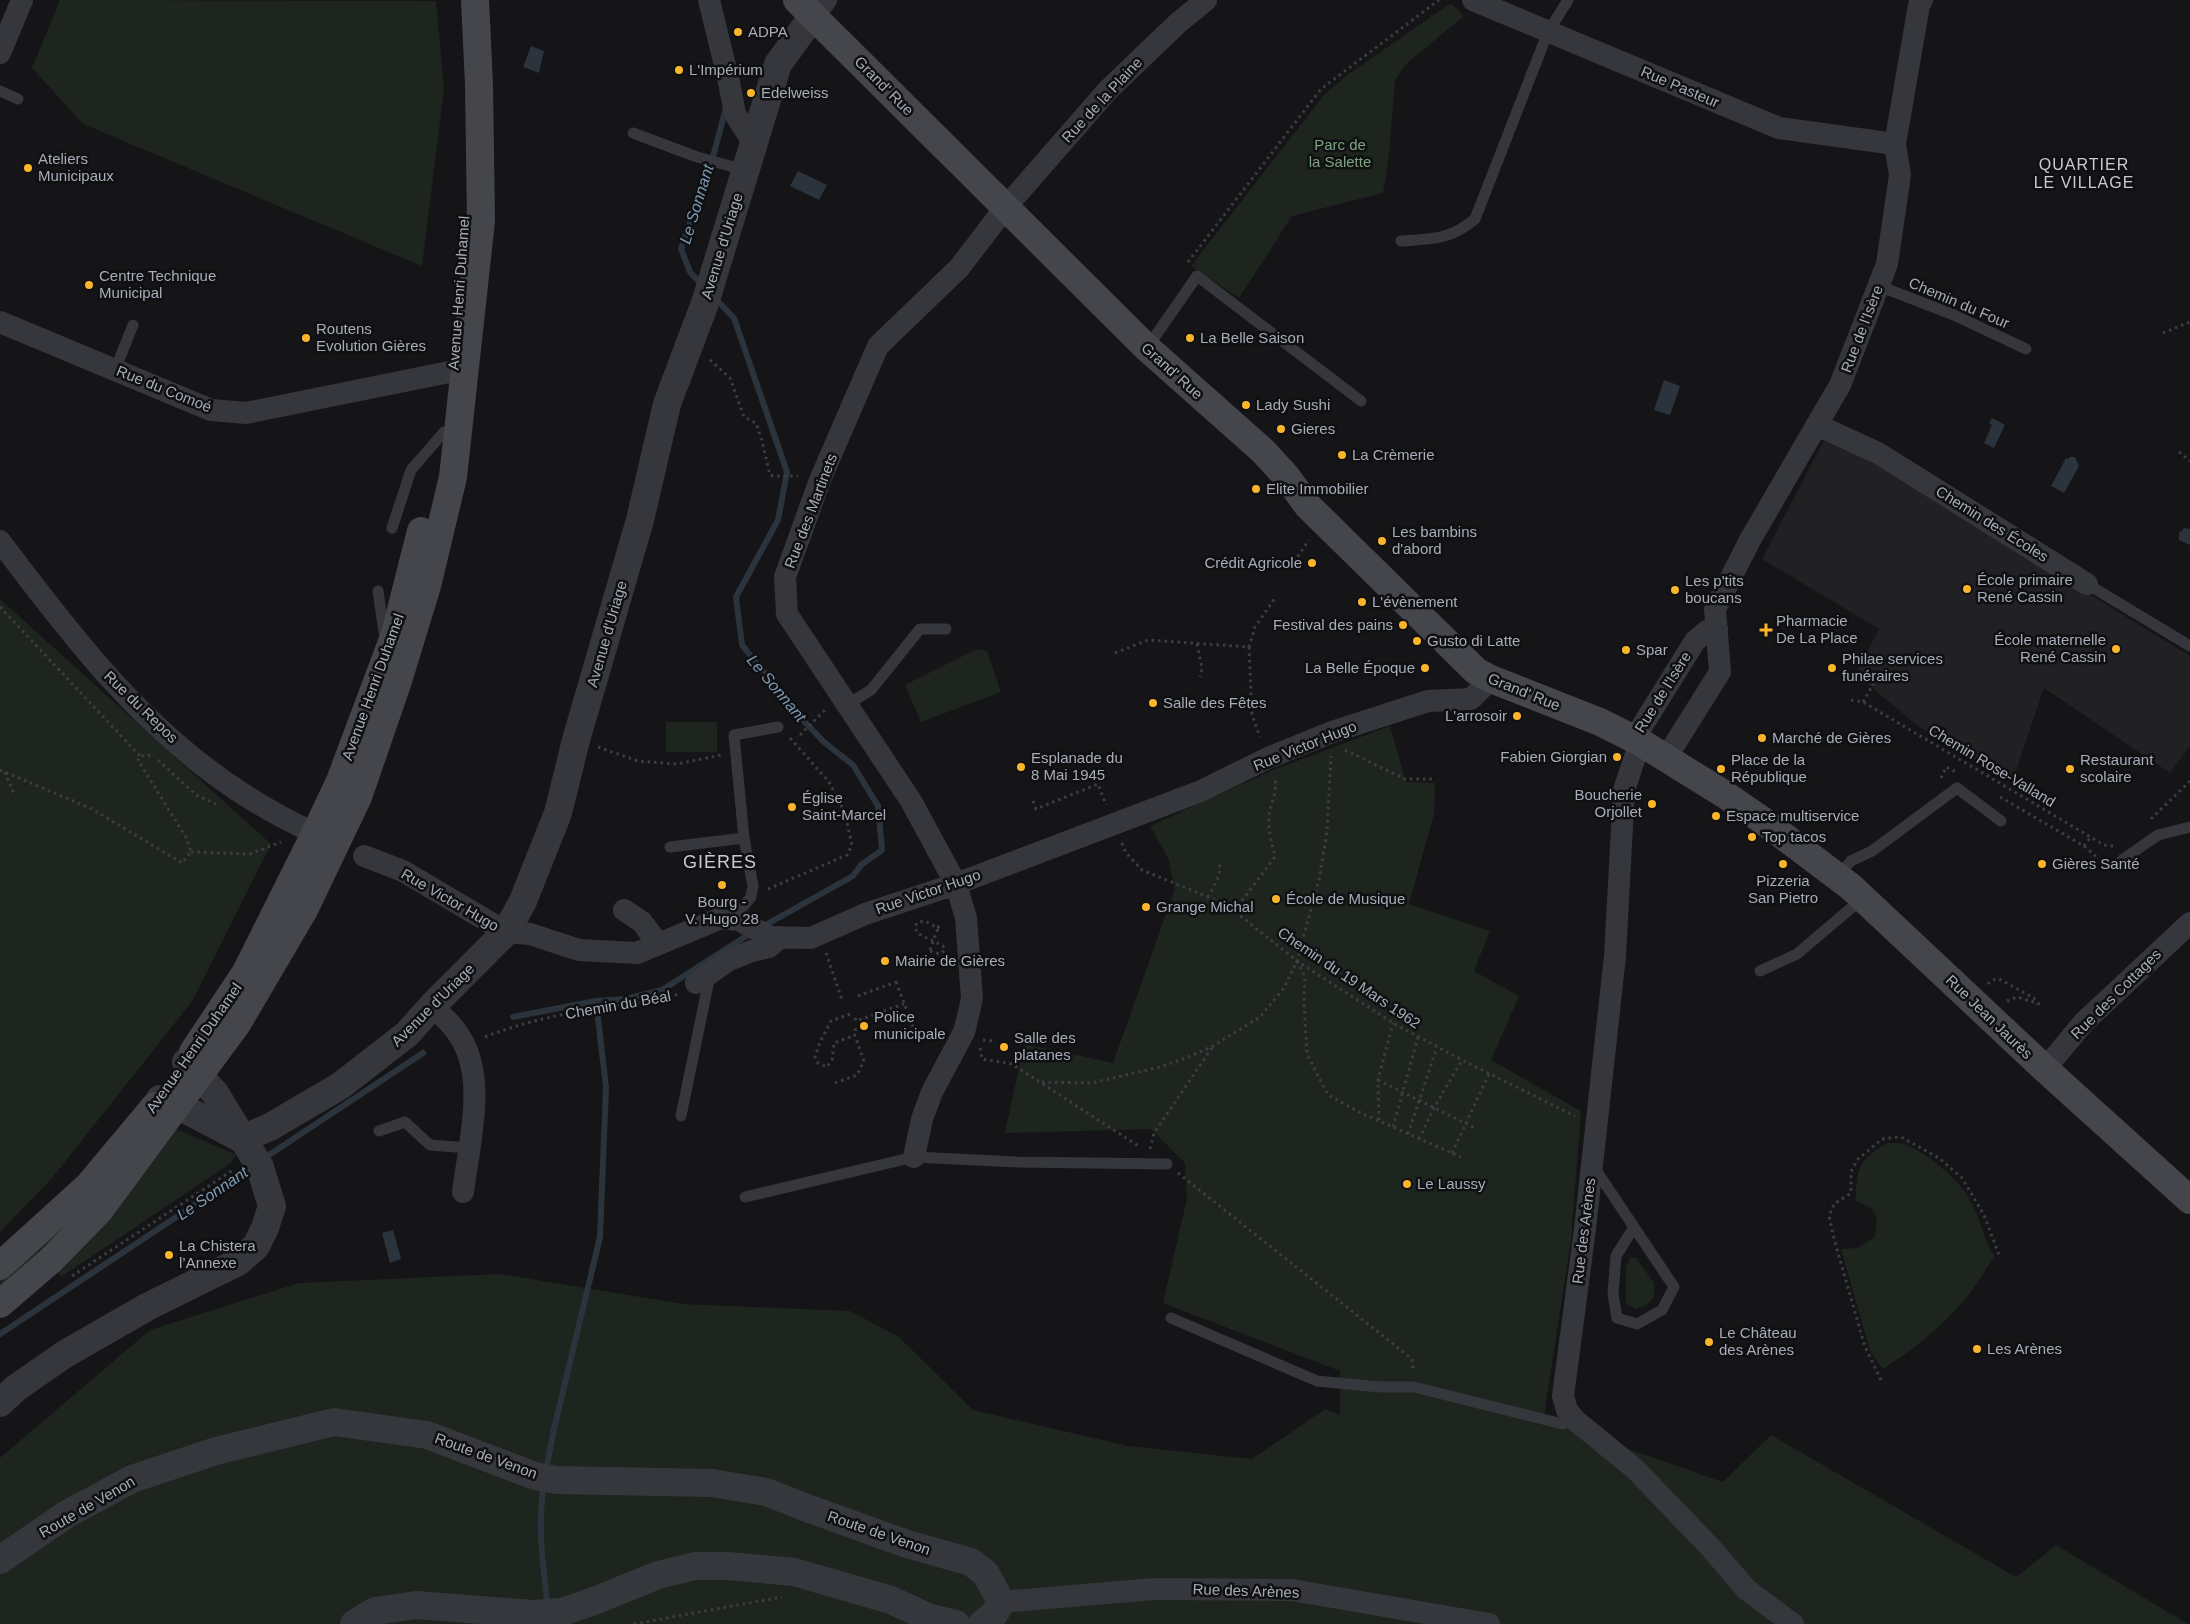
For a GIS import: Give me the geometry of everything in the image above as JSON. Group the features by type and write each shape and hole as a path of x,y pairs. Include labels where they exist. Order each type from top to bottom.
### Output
{"main road":[{"name":"Avenue Henri Duhamel","path":"0,1266 89,1186 168,1102 193,1068 237,1024 304,910 310,835 340,781 392,642 444,432 454,371 466,222 466,115 461,0"},
{"name":"Avenue Henri Duhamel","path":"310,835 358,797 397,684 427,586 453,477 481,221 479,84 475,0"},
{"name":"Grand' Rue","path":"812,5 1006,208 1147,348 1262,451 1286,476 1308,506 1476,670 1490,680 1600,722 1666,758"},
{"name":"Rue Jean Jaurès","path":"1666,758 1724,794 1785,837 1863,898 2044,1070 2190,1200"},
{"path":"0,1304 45,1265 100,1211 168,1102"}],"street":[{"path":"0,53 22,0"},
{"path":"709,0 730,82 735,114 754,144"},
{"name":"Rue de la Plaine","path":"1006,208 1108,90 1178,23 1206,0"},
{"name":"Rue Pasteur","path":"1473,0 1779,128 1895,144"},
{"name":"Rue de l'Isère","path":"1666,758 1720,672 1715,609 1750,540 1840,385 1888,264 1900,175 1895,144 1919,5 1922,0"},
{"name":"Avenue d'Uriage","path":"253,1156 270,1127 340,1086 407,1034 432,1006 506,932 532,880 558,813 576,740 640,520 667,404 705,303 717,264 736,168 754,144 778,64 812,5"},
{"name":"Rue des Martinets","path":"914,1157 917,1133 932,1092 964,1032 972,998 966,918 956,884 911,801 787,614 785,577 820,480 878,346 959,268 1006,208"},
{"name":"Rue du Comoé","path":"0,322 211,410 246,413 454,371"},
{"name":"Chemin des Écoles","path":"1817,425 1878,453 2087,584"},
{"name":"Rue du Repos","path":"0,541 48,606 87,654 159,727 197,760 238,791 310,835"},
{"name":"Rue de l'Isère","path":"1637,741 1695,641 1707,631 1717,630"},
{"name":"Rue Victor Hugo","path":"364,856 403,871 506,932 530,934 579,950 637,952 721,918 736,919 776,937 811,938 865,914 956,884 1201,791 1268,758 1332,738 1428,701 1470,699 1490,680"},
{"name":"Rue des Arènes","path":"1637,741 1624,790 1615,956 1592,1164 1563,1396 1567,1410 1575,1420 1635,1469 1710,1547 1746,1590 1793,1624"},
{"path":"624,910 642,922 658,944"},
{"name":"Rue des Cottages","path":"2044,1070 2084,1022 2190,923"},
{"path":"703,978 729,960 769,947 776,937"},
{"path":"432,1006 456,1031 470,1056 474,1072 475,1102 464,1192"},
{"path":"0,1403 16,1388 65,1354 147,1307 238,1262 256,1246 265,1228 272,1206 253,1156 215,1093 193,1068"},
{"path":"168,1102 253,1156"},
{"name":"Route de Venon","path":"0,1560 67,1514 132,1479 216,1451 334,1422 427,1434 545,1478 712,1483 766,1492 898,1540 972,1562 986,1574 1001,1602"},
{"path":"354,1624 375,1611 416,1605 533,1614 562,1612 658,1575 694,1566 728,1566 794,1572 890,1600 930,1618 956,1624"},
{"name":"Rue des Arènes","path":"1001,1602 1154,1589 1292,1590 1489,1624"},
{"path":"982,1624 994,1613 1001,1602"}],"lane":[{"path":"1401,241 1442,238 1461,231 1475,219 1548,32 1568,0"},
{"path":"0,91 18,99"},
{"path":"634,133 696,158 736,168"},
{"path":"1147,348 1197,276 1361,402"},
{"name":"Chemin du Four","path":"1879,286 1954,315 2026,349"},
{"path":"115,370 132,325"},
{"path":"392,528 411,470 444,432"},
{"name":"Chemin des Écoles","path":"2087,584 2190,646"},
{"path":"378,590 384,632 392,642"},
{"path":"848,704 871,690 920,629 946,629"},
{"path":"736,919 751,897 753,886 744,838 734,735 778,727"},
{"path":"1837,877 1851,861 1872,851 1957,788 2001,821"},
{"path":"2122,860 2158,835 2190,827"},
{"path":"670,847 744,838"},
{"path":"1760,971 1797,954 1863,898"},
{"path":"681,1116 703,978"},
{"path":"379,1131 405,1122 430,1145 469,1148"},
{"path":"745,1197 914,1157 1017,1162 1168,1164"},
{"path":"1592,1164 1674,1287 1662,1310 1637,1324 1617,1318 1613,1294 1616,1256 1634,1228"},
{"path":"1171,1318 1317,1381 1380,1387 1414,1387 1563,1424 1575,1420"}],"path":[{"path":"1187,263 1321,89 1439,0"},
{"path":"2163,333 2190,322"},
{"path":"687,350 707,357 730,378 744,417 756,423 770,475 792,476"},
{"path":"2179,452 2190,460"},
{"path":"1234,911 1275,857 1270,839 1269,816 1277,785 1252,715 1249,647 1255,627 1275,598"},
{"path":"0,607 140,756"},
{"path":"1115,653 1148,640 1249,647"},
{"path":"1197,644 1202,669 1200,677"},
{"path":"1863,702 1874,683"},
{"name":"Chemin Rose-Valland","path":"1851,700 1863,702 2104,845 2123,847"},
{"path":"800,735 814,721"},
{"path":"751,897 847,856 852,845 845,813 829,782 797,745 778,727"},
{"path":"1041,1082 1092,1083 1160,1067 1213,1046 1260,1017 1284,988 1297,961 1319,880 1327,832 1332,738 1405,779 1435,779"},
{"path":"576,740 638,761 677,764 736,751"},
{"path":"140,756 152,754 196,795 222,806"},
{"path":"140,756 138,760 187,839 191,852"},
{"path":"0,770 92,809 182,863 191,852"},
{"path":"4,772 14,794"},
{"path":"2149,821 2190,781"},
{"name":"Chemin du 19 Mars 1962","path":"1033,801 1036,809 1098,784 1126,852 1142,870 1208,897 1234,911 1297,961 1418,1038 1596,1125"},
{"path":"1991,793 2084,846 2099,859"},
{"path":"191,852 250,854 310,835"},
{"path":"2084,846 2091,837"},
{"path":"1208,897 1220,871 1221,865 1218,861"},
{"path":"938,928 922,921 918,922 915,926 917,933 934,942 943,946 944,952 939,954 930,951 934,942 940,922"},
{"path":"1297,961 1305,977 1306,1054 1328,1095 1408,1134 1461,1157"},
{"name":"Chemin du Béal","path":"481,1039 514,1025 580,1010 666,999 683,992 703,978"},
{"path":"1986,986 1992,980 1999,979 2034,998 2038,1004 2017,997 2009,999 2005,1003"},
{"path":"858,996 897,981 914,1029"},
{"path":"859,1028 856,1020 904,1004"},
{"path":"850,1014 831,1021 816,1051 815,1057 818,1063 827,1067 832,1060 834,1043 855,1035"},
{"path":"1379,1120 1378,1080 1393,1023"},
{"path":"836,1083 853,1079 857,1076 864,1061 855,1030 864,1026"},
{"path":"964,1032 978,1040 982,1058 1012,1064 1150,1153 1154,1133 1213,1046"},
{"path":"1393,1127 1418,1038"},
{"path":"1408,1134 1437,1047"},
{"path":"1419,1139 1434,1108 1462,1060"},
{"path":"1452,1153 1489,1074"},
{"path":"1378,1080 1477,1129"},
{"path":"1881,1380 1865,1347 1834,1240 1829,1216 1834,1204 1851,1193 1851,1172 1857,1160 1882,1139 1893,1137 1901,1137 1939,1158 1962,1178 1984,1215 1999,1254"},
{"path":"66,1280 253,1156"},
{"path":"1168,1164 1412,1358 1414,1387"},
{"path":"634,1624 785,1597"}],"shaded area":[{"path":"531,46 544,51 539,73 523,67"},
{"path":"798,171 827,185 819,200 790,186"},
{"path":"1664,380 1680,386 1670,415 1654,410"},
{"path":"1992,418 2005,425 1994,448 1984,443 1992,425 1989,423"},
{"path":"1828,433 2190,656 2190,746 2170,773 2044,688 2012,782 1919,727 1856,674 1879,629 1762,559"},
{"path":"2075,457 2079,466 2064,493 2051,486 2066,458"},
{"path":"2184,528 2190,529 2190,545 2179,540 2179,533"},
{"path":"393,1230 401,1259 390,1263 382,1233"}],"green space":[{"path":"60,0 436,1 444,89 422,266 83,124 32,68"},
{"name":"Parc de la Salette","path":"1451,3 1464,16 1406,64 1395,80 1389,155 1383,193 1292,216 1239,298 1191,266 1324,95 1346,76"},
{"path":"0,599 271,844 193,1000 53,1177 0,1232"},
{"path":"977,649 987,651 1001,692 921,722 905,685"},
{"path":"666,722 717,722 717,752 666,752"},
{"path":"1390,726 1406,782 1435,783 1434,814 1409,904 1490,931 1474,971 1519,996 1491,1060 1581,1111 1571,1240 1543,1422 1577,1431 1723,1482 1771,1435 2016,1577 2056,1545 2188,1624 0,1624 0,1458 150,1330 299,1283 500,1274 683,1304 850,1311 899,1337 973,1410 1128,1446 1252,1459 1325,1409 1340,1415 1340,1371 1163,1303 1187,1198 1185,1163 1151,1129 1005,1133 1024,1044 1113,1063 1175,889 1168,858 1150,826 1273,770"},
{"path":"174,1128 236,1155 231,1163 61,1277 56,1271"},
{"path":"1888,1143 1901,1143 1922,1153 1950,1175 1965,1192 1974,1207 1995,1256 1970,1293 1948,1318 1917,1345 1883,1369 1870,1351 1841,1249 1858,1248 1874,1237 1877,1224 1875,1214 1868,1207 1856,1201 1858,1173 1865,1160 1871,1154"},
{"path":"83,1214 0,1289 0,1278 71,1220"},
{"path":"1630,1257 1636,1258 1654,1283 1654,1297 1645,1306 1635,1309 1626,1303 1626,1268"}],"waterway":[{"name":"Le Sonnant","path":"703,286 690,272 681,249 714,153 726,108"},
{"name":"Le Sonnant","path":"714,297 734,318 787,472 778,520 736,597 742,645 796,713 824,742 853,765 878,806 882,850 861,865 853,876 762,927"},
{"name":"Le Sonnant","path":"513,1017 596,1001 626,999 662,990 751,933"},
{"path":"546,1471 554,1429 600,1237 606,1087 596,1001"},
{"name":"Le Sonnant","path":"263,1159 423,1053"},
{"name":"Le Sonnant","path":"0,1334 253,1166"},
{"path":"544,1484 541,1530 548,1608"}],"place":[{"name":"ADPA","path":"738,32"},
{"name":"L'Impérium","path":"679,70"},
{"name":"Edelweiss","path":"751,93"},
{"name":"Ateliers Municipaux","path":"28,168"},
{"name":"Centre Technique Municipal","path":"89,285"},
{"name":"Routens Evolution Gières","path":"306,338"},
{"name":"La Belle Saison","path":"1190,338"},
{"name":"Lady Sushi","path":"1246,405"},
{"name":"Gieres","path":"1281,429"},
{"name":"La Crèmerie","path":"1342,455"},
{"name":"Elite Immobilier","path":"1256,489"},
{"name":"Les bambins d'abord","path":"1382,541"},
{"name":"Crédit Agricole","path":"1312,563"},
{"name":"École primaire René Cassin","path":"1967,589"},
{"name":"Les p'tits boucans","path":"1675,590"},
{"name":"L'évènement","path":"1362,602"},
{"name":"Festival des pains","path":"1403,625"},
{"name":"Pharmacie De La Place","path":"1766,630"},
{"name":"Gusto di Latte","path":"1417,641"},
{"name":"École maternelle René Cassin","path":"2116,649"},
{"name":"Spar","path":"1626,650"},
{"name":"La Belle Époque","path":"1425,668"},
{"name":"Philae services funéraires","path":"1832,668"},
{"name":"Salle des Fêtes","path":"1153,703"},
{"name":"L'arrosoir","path":"1517,716"},
{"name":"Marché de Gières","path":"1762,738"},
{"name":"Fabien Giorgian","path":"1617,757"},
{"name":"Esplanade du 8 Mai 1945","path":"1021,767"},
{"name":"Place de la République","path":"1721,769"},
{"name":"Restaurant scolaire","path":"2070,769"},
{"name":"Boucherie Orjollet","path":"1652,804"},
{"name":"Église Saint-Marcel","path":"792,807"},
{"name":"Espace multiservice","path":"1716,816"},
{"name":"Top tacos","path":"1752,837"},
{"name":"Pizzeria San Pietro","path":"1783,864"},
{"name":"Gières Santé","path":"2042,864"},
{"name":"Bourg - V. Hugo 28","path":"722,885"},
{"name":"École de Musique","path":"1276,899"},
{"name":"Grange Michal","path":"1146,907"},
{"name":"Mairie de Gières","path":"885,961"},
{"name":"Police municipale","path":"864,1026"},
{"name":"Salle des platanes","path":"1004,1047"},
{"name":"Le Laussy","path":"1407,1184"},
{"name":"La Chistera l’Annexe","path":"169,1255"},
{"name":"Le Château des Arènes","path":"1709,1342"},
{"name":"Les Arènes","path":"1977,1349"}],"district":[{"name":"QUARTIER LE VILLAGE","path":"2084,173"},
{"name":"GIÈRES","path":"720,862"}]}
